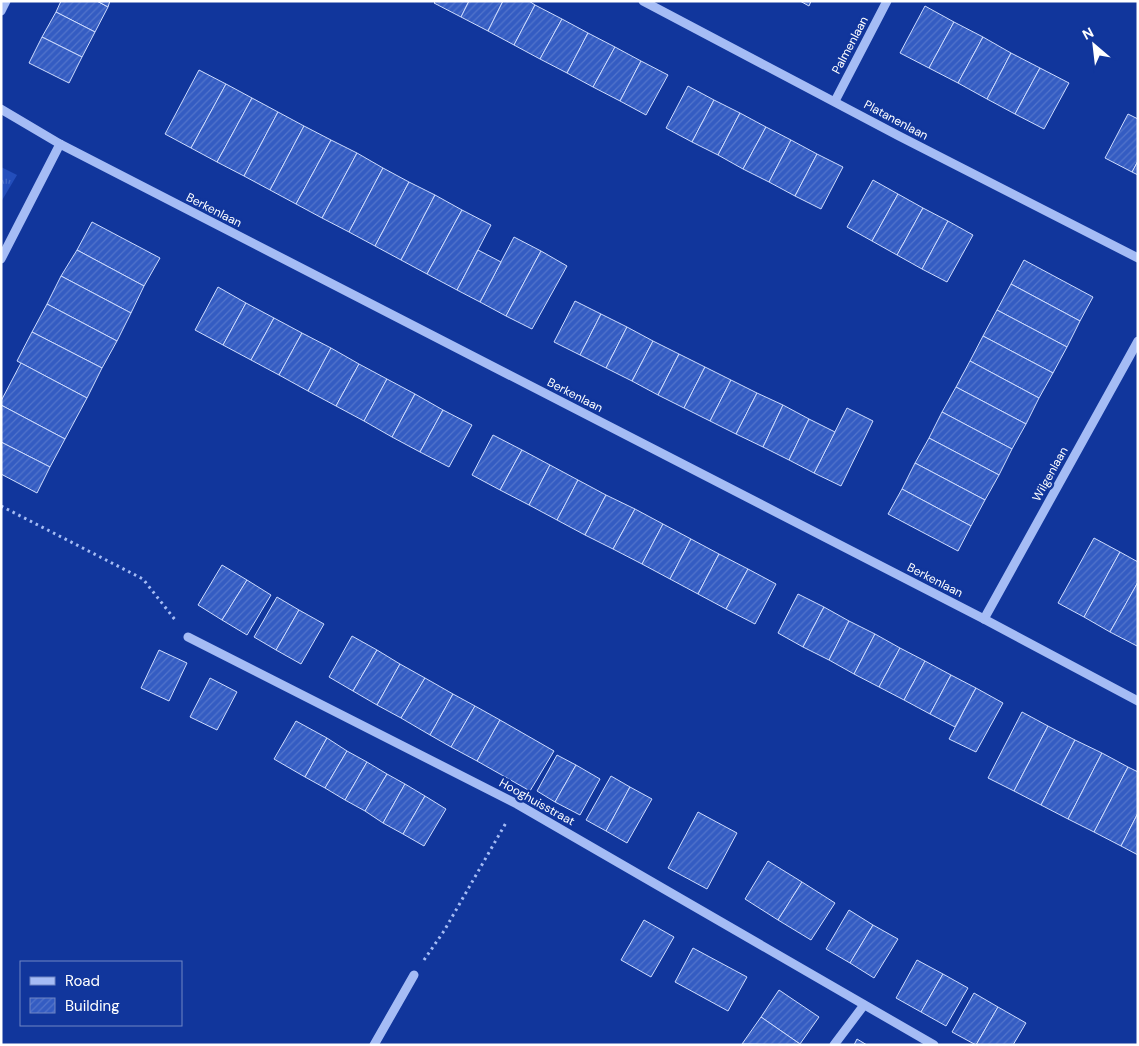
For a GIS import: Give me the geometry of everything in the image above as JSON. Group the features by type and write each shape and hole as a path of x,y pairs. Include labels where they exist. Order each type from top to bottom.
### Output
{"street":[{"path":"1,11 6,1"},
{"name":"Platanenlaan","path":"643,1 899,136 1138,258"},
{"name":"Palmenlaan","path":"835,101 887,1"},
{"name":"Berkenlaan","path":"1,110 60,144 984,619 1138,701"},
{"path":"1,259 60,144"},
{"name":"Wilgenlaan","path":"984,619 1138,341"},
{"name":"Hooghuisstraat","path":"188,637 517,804 934,1045"},
{"path":"374,1045 414,975"},
{"path":"834,1045 864,1005"}],"path":[{"path":"1,506 143,579 188,637"},
{"path":"414,975 444,931 517,804"}],"green space":[{"path":"1,167 17,175 1,202"}],"building":[{"path":"61,1 97,1 108,7 95,32 56,12"},
{"path":"97,1 110,1 108,7"},
{"path":"436,1 469,1 461,17 434,3"},
{"path":"469,1 503,1 488,31 461,17"},
{"path":"503,1 529,1 535,5 514,45 488,31"},
{"path":"800,1 811,1 809,6"},
{"path":"535,5 562,19 540,59 514,45"},
{"path":"925,6 954,22 929,68 900,53"},
{"path":"56,12 95,32 82,57 42,37"},
{"path":"562,19 588,33 567,73 540,59"},
{"path":"954,22 983,37 958,83 929,68"},
{"path":"588,33 615,47 593,87 567,73"},
{"path":"42,37 82,57 69,83 29,63"},
{"path":"983,37 1011,53 987,99 958,83"},
{"path":"615,47 641,61 620,101 593,87"},
{"path":"1011,53 1040,68 1015,114 987,99"},
{"path":"641,61 668,75 646,115 620,101"},
{"path":"1040,68 1069,83 1044,129 1015,114"},
{"path":"199,70 226,84 191,148 165,134"},
{"path":"226,84 252,98 217,162 191,148"},
{"path":"688,86 714,100 692,142 666,128"},
{"path":"252,98 278,112 244,176 217,162"},
{"path":"714,100 740,113 718,155 692,142"},
{"path":"278,112 304,126 270,190 244,176"},
{"path":"740,113 766,127 743,169 718,155"},
{"path":"1128,114 1138,119 1138,161 1132,172 1105,158"},
{"path":"304,126 331,140 296,204 270,190"},
{"path":"766,127 791,140 769,182 743,169"},
{"path":"331,140 357,153 322,218 296,204"},
{"path":"791,140 817,154 795,196 769,182"},
{"path":"357,153 383,168 349,232 322,218"},
{"path":"817,154 843,167 821,209 795,196"},
{"path":"1138,161 1138,175 1132,172"},
{"path":"383,168 409,182 375,246 349,232"},
{"path":"873,180 898,194 872,241 847,227"},
{"path":"409,182 435,195 401,260 375,246"},
{"path":"898,194 923,208 897,255 872,241"},
{"path":"435,195 462,210 427,274 401,260"},
{"path":"923,208 948,221 922,269 897,255"},
{"path":"462,210 491,225 457,290 427,274"},
{"path":"948,221 973,235 947,282 922,269"},
{"path":"92,222 160,258 144,286 77,250"},
{"path":"514,237 541,251 506,316 480,302"},
{"path":"77,250 144,286 131,313 61,276"},
{"path":"478,250 501,262 480,302 457,290"},
{"path":"541,251 567,266 532,329 506,316"},
{"path":"1024,260 1093,297 1080,321 1011,284"},
{"path":"61,276 131,313 117,341 47,304"},
{"path":"1011,284 1080,321 1067,347 997,310"},
{"path":"218,287 246,303 223,345 195,330"},
{"path":"575,301 601,314 580,355 554,342"},
{"path":"246,303 274,318 251,360 223,345"},
{"path":"47,304 117,341 102,368 32,332"},
{"path":"997,310 1067,347 1053,373 983,336"},
{"path":"601,314 627,327 606,368 580,355"},
{"path":"274,318 302,333 279,375 251,360"},
{"path":"627,327 653,341 632,381 606,368"},
{"path":"32,332 102,368 87,398 17,361"},
{"path":"302,333 331,348 308,391 279,375"},
{"path":"983,336 1053,373 1039,398 970,361"},
{"path":"653,341 679,354 658,395 632,381"},
{"path":"331,348 359,364 336,406 308,391"},
{"path":"679,354 705,367 684,408 658,395"},
{"path":"970,361 1039,398 1026,424 956,387"},
{"path":"21,363 87,398 65,439 1,405 1,401"},
{"path":"359,364 387,379 364,421 336,406"},
{"path":"705,367 731,380 710,421 684,408"},
{"path":"387,379 415,394 392,437 364,421"},
{"path":"731,380 757,393 736,434 710,421"},
{"path":"956,387 1026,424 1012,449 942,412"},
{"path":"757,393 783,405 763,447 736,434"},
{"path":"415,394 443,410 420,452 392,437"},
{"path":"1,405 65,439 50,467 1,442"},
{"path":"783,405 809,419 789,460 763,447"},
{"path":"847,408 873,421 841,486 814,473"},
{"path":"443,410 472,425 449,467 420,452"},
{"path":"942,412 1012,449 999,475 929,438"},
{"path":"809,419 835,432 814,473 789,460"},
{"path":"493,435 522,450 500,490 472,475"},
{"path":"929,438 999,475 985,500 915,463"},
{"path":"1,442 50,467 37,493 1,474"},
{"path":"522,450 550,465 529,505 500,490"},
{"path":"915,463 985,500 971,526 902,489"},
{"path":"550,465 578,480 557,520 529,505"},
{"path":"578,480 606,495 585,535 557,520"},
{"path":"902,489 971,526 958,551 888,514"},
{"path":"606,495 635,509 613,549 585,535"},
{"path":"635,509 663,524 642,564 613,549"},
{"path":"663,524 691,539 670,579 642,564"},
{"path":"1094,538 1120,552 1084,617 1058,603"},
{"path":"691,539 719,554 698,594 670,579"},
{"path":"1120,552 1138,562 1138,582 1110,632 1084,617"},
{"path":"719,554 748,569 726,609 698,594"},
{"path":"222,565 247,580 222,620 198,605"},
{"path":"748,569 776,584 755,624 726,609"},
{"path":"247,580 271,595 247,635 222,620"},
{"path":"1138,582 1138,644 1137,646 1110,632"},
{"path":"798,594 824,607 803,647 778,633"},
{"path":"277,597 299,610 276,650 254,637"},
{"path":"824,607 849,621 829,660 803,647"},
{"path":"299,610 324,624 301,664 276,650"},
{"path":"849,621 875,634 854,674 829,660"},
{"path":"875,634 900,648 879,687 854,674"},
{"path":"352,636 377,650 353,691 329,677"},
{"path":"900,648 925,661 904,700 879,687"},
{"path":"159,650 187,663 169,701 141,688"},
{"path":"377,650 400,664 377,705 353,691"},
{"path":"925,661 951,675 930,714 904,700"},
{"path":"400,664 425,678 401,718 377,705"},
{"path":"951,675 976,688 955,727 930,714"},
{"path":"210,678 237,692 217,730 190,717"},
{"path":"425,678 453,694 430,735 401,718"},
{"path":"976,688 1003,703 976,752 949,739"},
{"path":"453,694 475,706 451,747 430,735"},
{"path":"475,706 500,720 477,761 451,747"},
{"path":"1022,712 1048,726 1014,791 988,778"},
{"path":"500,720 554,751 530,791 477,761"},
{"path":"296,721 327,738 305,777 274,759"},
{"path":"1048,726 1075,740 1041,805 1014,791"},
{"path":"327,738 347,751 325,788 305,777"},
{"path":"1075,740 1102,753 1068,819 1041,805"},
{"path":"347,751 367,762 345,800 325,788"},
{"path":"1102,753 1128,767 1094,832 1068,819"},
{"path":"557,755 576,765 555,802 537,791"},
{"path":"367,762 387,774 365,811 345,800"},
{"path":"576,765 600,779 580,815 555,802"},
{"path":"1128,767 1138,772 1138,813 1121,846 1094,832"},
{"path":"387,774 405,784 383,823 365,811"},
{"path":"611,776 630,787 606,831 586,820"},
{"path":"405,784 425,796 403,834 383,823"},
{"path":"630,787 652,799 627,843 606,831"},
{"path":"425,796 446,809 424,846 403,834"},
{"path":"698,812 737,833 707,889 668,868"},
{"path":"1138,813 1138,855 1121,846"},
{"path":"768,861 802,882 778,920 745,899"},
{"path":"802,882 835,903 811,940 778,920"},
{"path":"849,910 873,925 850,963 826,949"},
{"path":"644,920 674,937 651,977 621,960"},
{"path":"873,925 898,939 874,978 850,963"},
{"path":"693,948 747,977 728,1011 675,982"},
{"path":"917,960 943,974 921,1012 896,998"},
{"path":"943,974 968,988 946,1026 921,1012"},
{"path":"779,990 819,1017 800,1044 761,1017"},
{"path":"974,993 998,1007 976,1045 952,1032"},
{"path":"998,1007 1026,1023 1013,1045 976,1045"},
{"path":"761,1017 800,1044 800,1045 742,1044"},
{"path":"857,1039 867,1045 854,1045"}]}
